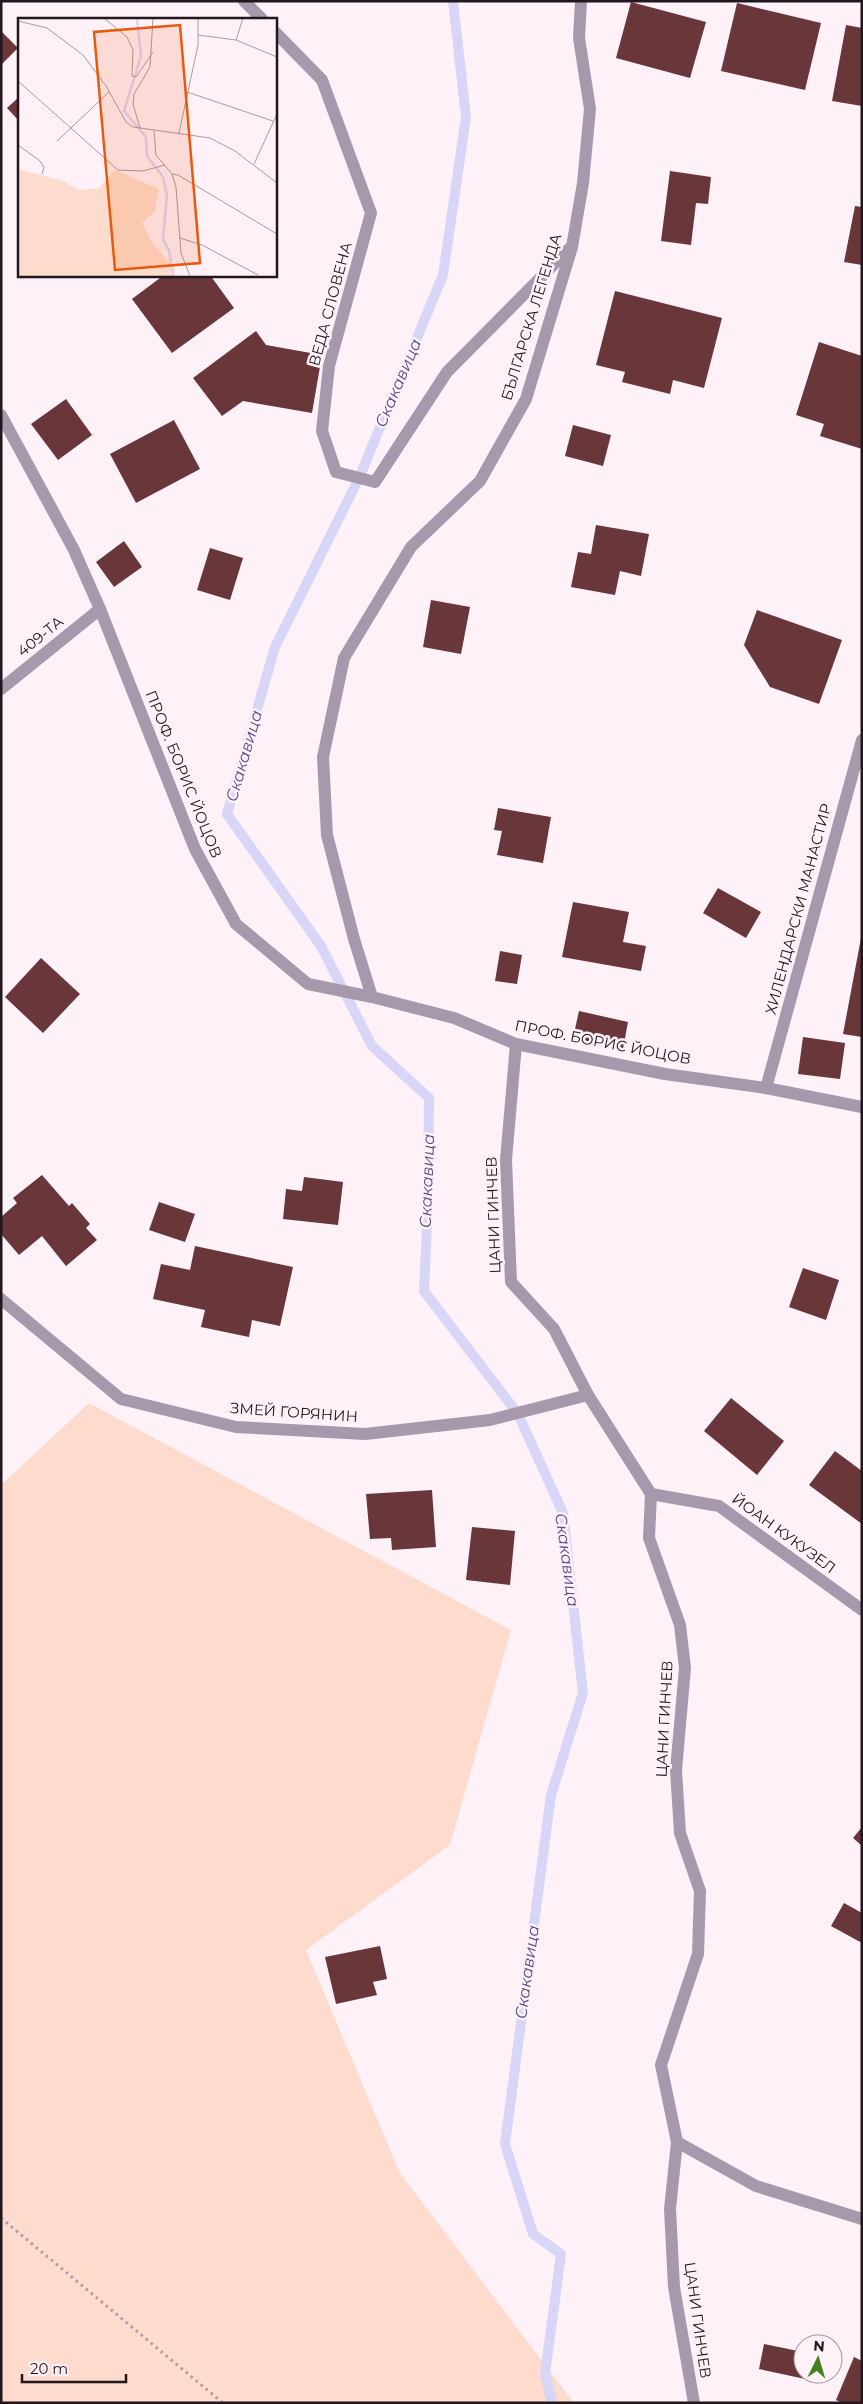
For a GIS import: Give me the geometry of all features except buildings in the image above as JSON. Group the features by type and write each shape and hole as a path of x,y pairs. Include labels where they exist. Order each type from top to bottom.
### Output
{"street":[{"path":"244,1 261,18"},
{"name":"БЪЛГАРСКА ЛЕГЕНДА","path":"372,997 326,835 324,757 344,658 411,547 480,481 526,399 572,247 583,183 590,109 579,38 581,1"},
{"name":"ВЕДА СЛОВЕНА","path":"276,33 322,80 371,213 329,366 322,431 336,472 376,482 447,372 572,247"},
{"name":"ПРОФ. БОРИС ЙОЦОВ","path":"1,415 74,550 100,608 195,849 236,924 308,984 372,997 454,1018 516,1044 665,1074 766,1088 862,1106"},
{"name":"409-ТА","path":"1,689 100,608"},
{"name":"ХИЛЕНДАРСКИ МАНАСТИР","path":"766,1088 862,740"},
{"name":"ЦАНИ ГИНЧЕВ","path":"516,1044 506,1160 511,1282 554,1329 588,1395 651,1494 649,1538 680,1625 685,1668 676,1770 680,1833 700,1891 698,1954 661,2066 677,2142 670,2209 674,2287 694,2403"},
{"name":"ЗМЕЙ ГОРЯНИН","path":"1,1299 121,1399 246,1427 365,1434 490,1420 588,1395"},
{"name":"ЙОАН КУКУЗЕЛ","path":"651,1494 720,1506 862,1610"},
{"path":"677,2142 756,2186 862,2218"}],"path":[{"path":"1,2218 224,2403"}],"shaded area":[{"path":"89,1403 511,1630 450,1845 306,1950 400,2173 574,2403 1,2403 1,1485"}],"waterway":[{"name":"Скакавица","path":"453,1 466,117 443,275 359,478 275,647 227,814 321,946 372,1046 429,1098 428,1203 424,1291 518,1414 563,1513 583,1693 551,1795 505,2144 533,2234 561,2254 545,2374 552,2403"}]}
